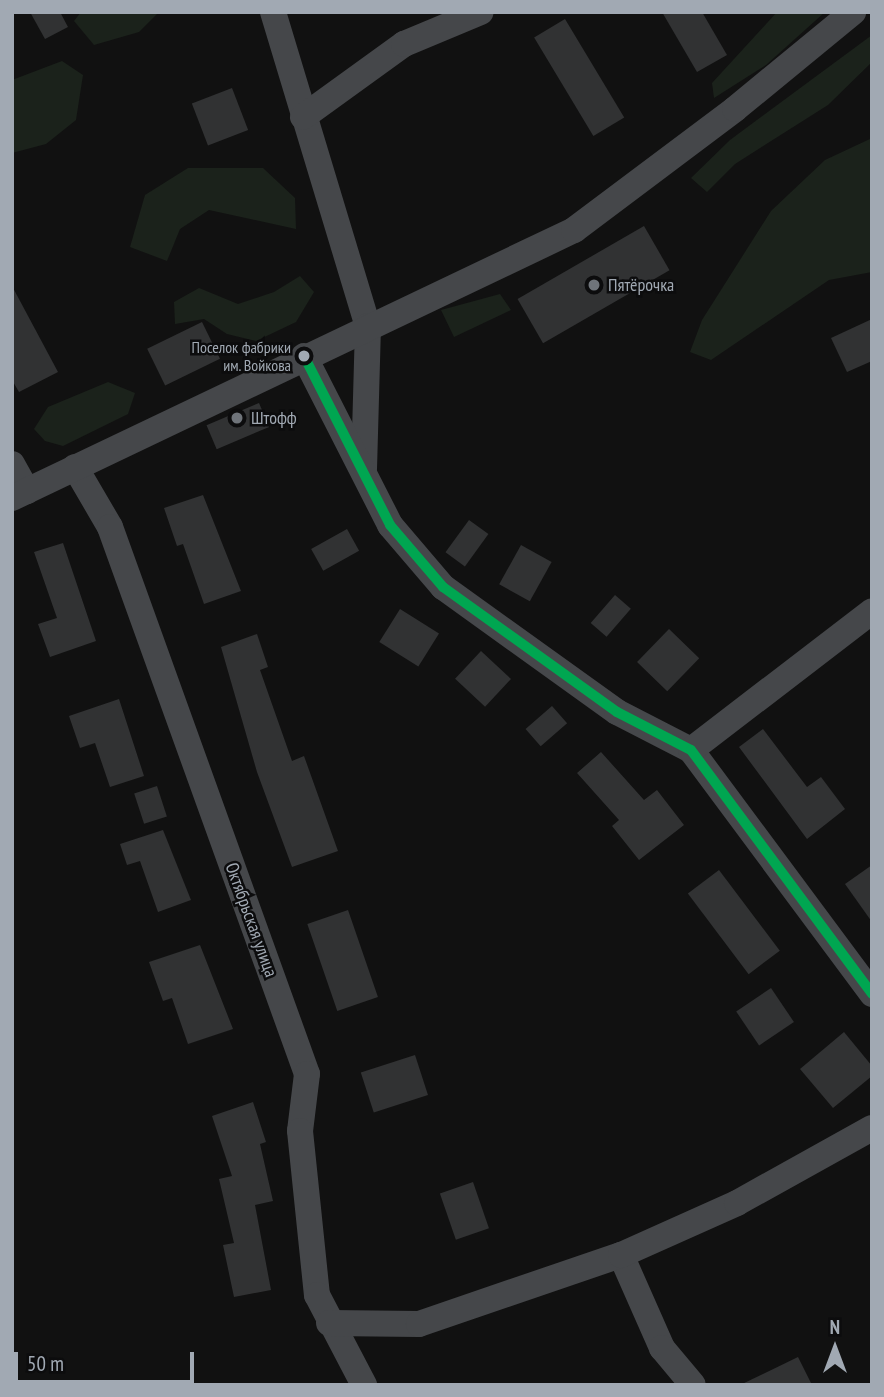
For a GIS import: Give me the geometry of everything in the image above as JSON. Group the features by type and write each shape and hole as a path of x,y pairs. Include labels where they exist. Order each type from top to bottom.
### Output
{"street":[{"path":"273,12 368,326 364,471"},
{"path":"303,117 404,44 481,12"},
{"path":"12,464 20,494 304,356 574,230 735,109 853,12"},
{"path":"304,356 390,525 443,587 617,712 691,750 872,994"},
{"name":"Октябрьская улица","path":"75,467 110,527 307,1074 300,1131 317,1295 329,1323 364,1385"},
{"path":"691,750 872,611"},
{"path":"329,1323 419,1324 621,1255 737,1202 872,1128"},
{"path":"621,1255 662,1348 693,1385"}],"shaded area":[{"path":"81,12 159,12 139,32 94,45 74,21"},
{"path":"777,12 825,12 766,65 714,98 712,83"},
{"path":"872,35 872,62 828,105 735,164 707,192 691,178 730,140"},
{"path":"62,61 83,75 76,120 46,144 12,153 12,80"},
{"path":"872,138 872,272 829,280 711,360 690,352 702,320 771,211 825,160"},
{"path":"188,168 263,168 295,198 296,229 209,210 180,229 167,261 130,247 145,195"},
{"path":"300,276 314,292 296,322 256,341 227,334 204,319 175,324 174,302 199,288 238,304 274,292"},
{"path":"500,294 511,310 454,337 441,310"},
{"path":"108,382 135,393 128,414 63,446 45,441 34,429 48,407"}],"building":[{"path":"30,12 60,12 68,27 45,39"},
{"path":"662,12 702,12 727,55 697,72"},
{"path":"565,19 624,118 593,136 534,38"},
{"path":"232,88 248,130 208,145 192,103"},
{"name":"Пятёрочка","path":"644,226 670,270 543,343 518,299"},
{"path":"12,286 58,372 19,392 12,380"},
{"path":"872,319 872,361 847,372 831,338"},
{"path":"202,322 220,359 165,386 147,349"},
{"path":"259,403 269,427 217,449 207,425"},
{"path":"203,495 241,591 204,604 183,544 177,546 164,508"},
{"path":"469,520 488,534 465,566 445,552"},
{"path":"347,529 359,551 323,571 311,549"},
{"path":"63,543 96,641 50,657 38,624 57,618 34,552"},
{"path":"521,545 552,562 530,601 499,584"},
{"path":"615,595 631,609 607,637 591,623"},
{"path":"400,609 439,633 418,666 379,642"},
{"path":"669,629 699,658 667,691 637,662"},
{"path":"257,634 268,667 260,670 292,761 304,756 338,851 292,867 257,772 221,647"},
{"path":"481,651 511,679 485,707 455,679"},
{"path":"119,699 144,776 110,787 95,743 80,748 69,716"},
{"path":"552,706 567,723 541,746 526,729"},
{"path":"763,729 807,787 821,777 845,809 807,839 739,747"},
{"path":"601,752 644,800 657,790 684,825 639,860 612,826 619,820 577,773"},
{"path":"157,786 167,816 144,824 134,793"},
{"path":"163,830 191,900 158,912 140,861 127,865 120,844"},
{"path":"872,865 872,922 845,884"},
{"path":"719,870 780,951 749,974 688,893"},
{"path":"348,910 378,997 337,1011 307,924"},
{"path":"200,945 233,1029 188,1044 172,998 163,1001 149,962"},
{"path":"771,988 794,1022 759,1045 736,1011"},
{"path":"844,1032 872,1066 872,1076 833,1108 800,1069"},
{"path":"415,1055 428,1095 374,1113 361,1073"},
{"path":"253,1102 266,1142 260,1144 273,1201 255,1205 271,1290 234,1297 223,1245 234,1243 219,1179 232,1176 212,1116"},
{"path":"473,1182 489,1228 456,1240 440,1193"},
{"path":"798,1357 812,1385 740,1385"}],"transit line":[{"path":"304,356 390,525 443,587 617,712 691,750 872,994"}],"place":[{"name":"Пятёрочка","path":"594,285"},
{"name":"Поселок фабрики им. Войкова","path":"304,356"},
{"name":"Штофф","path":"237,418"}]}
